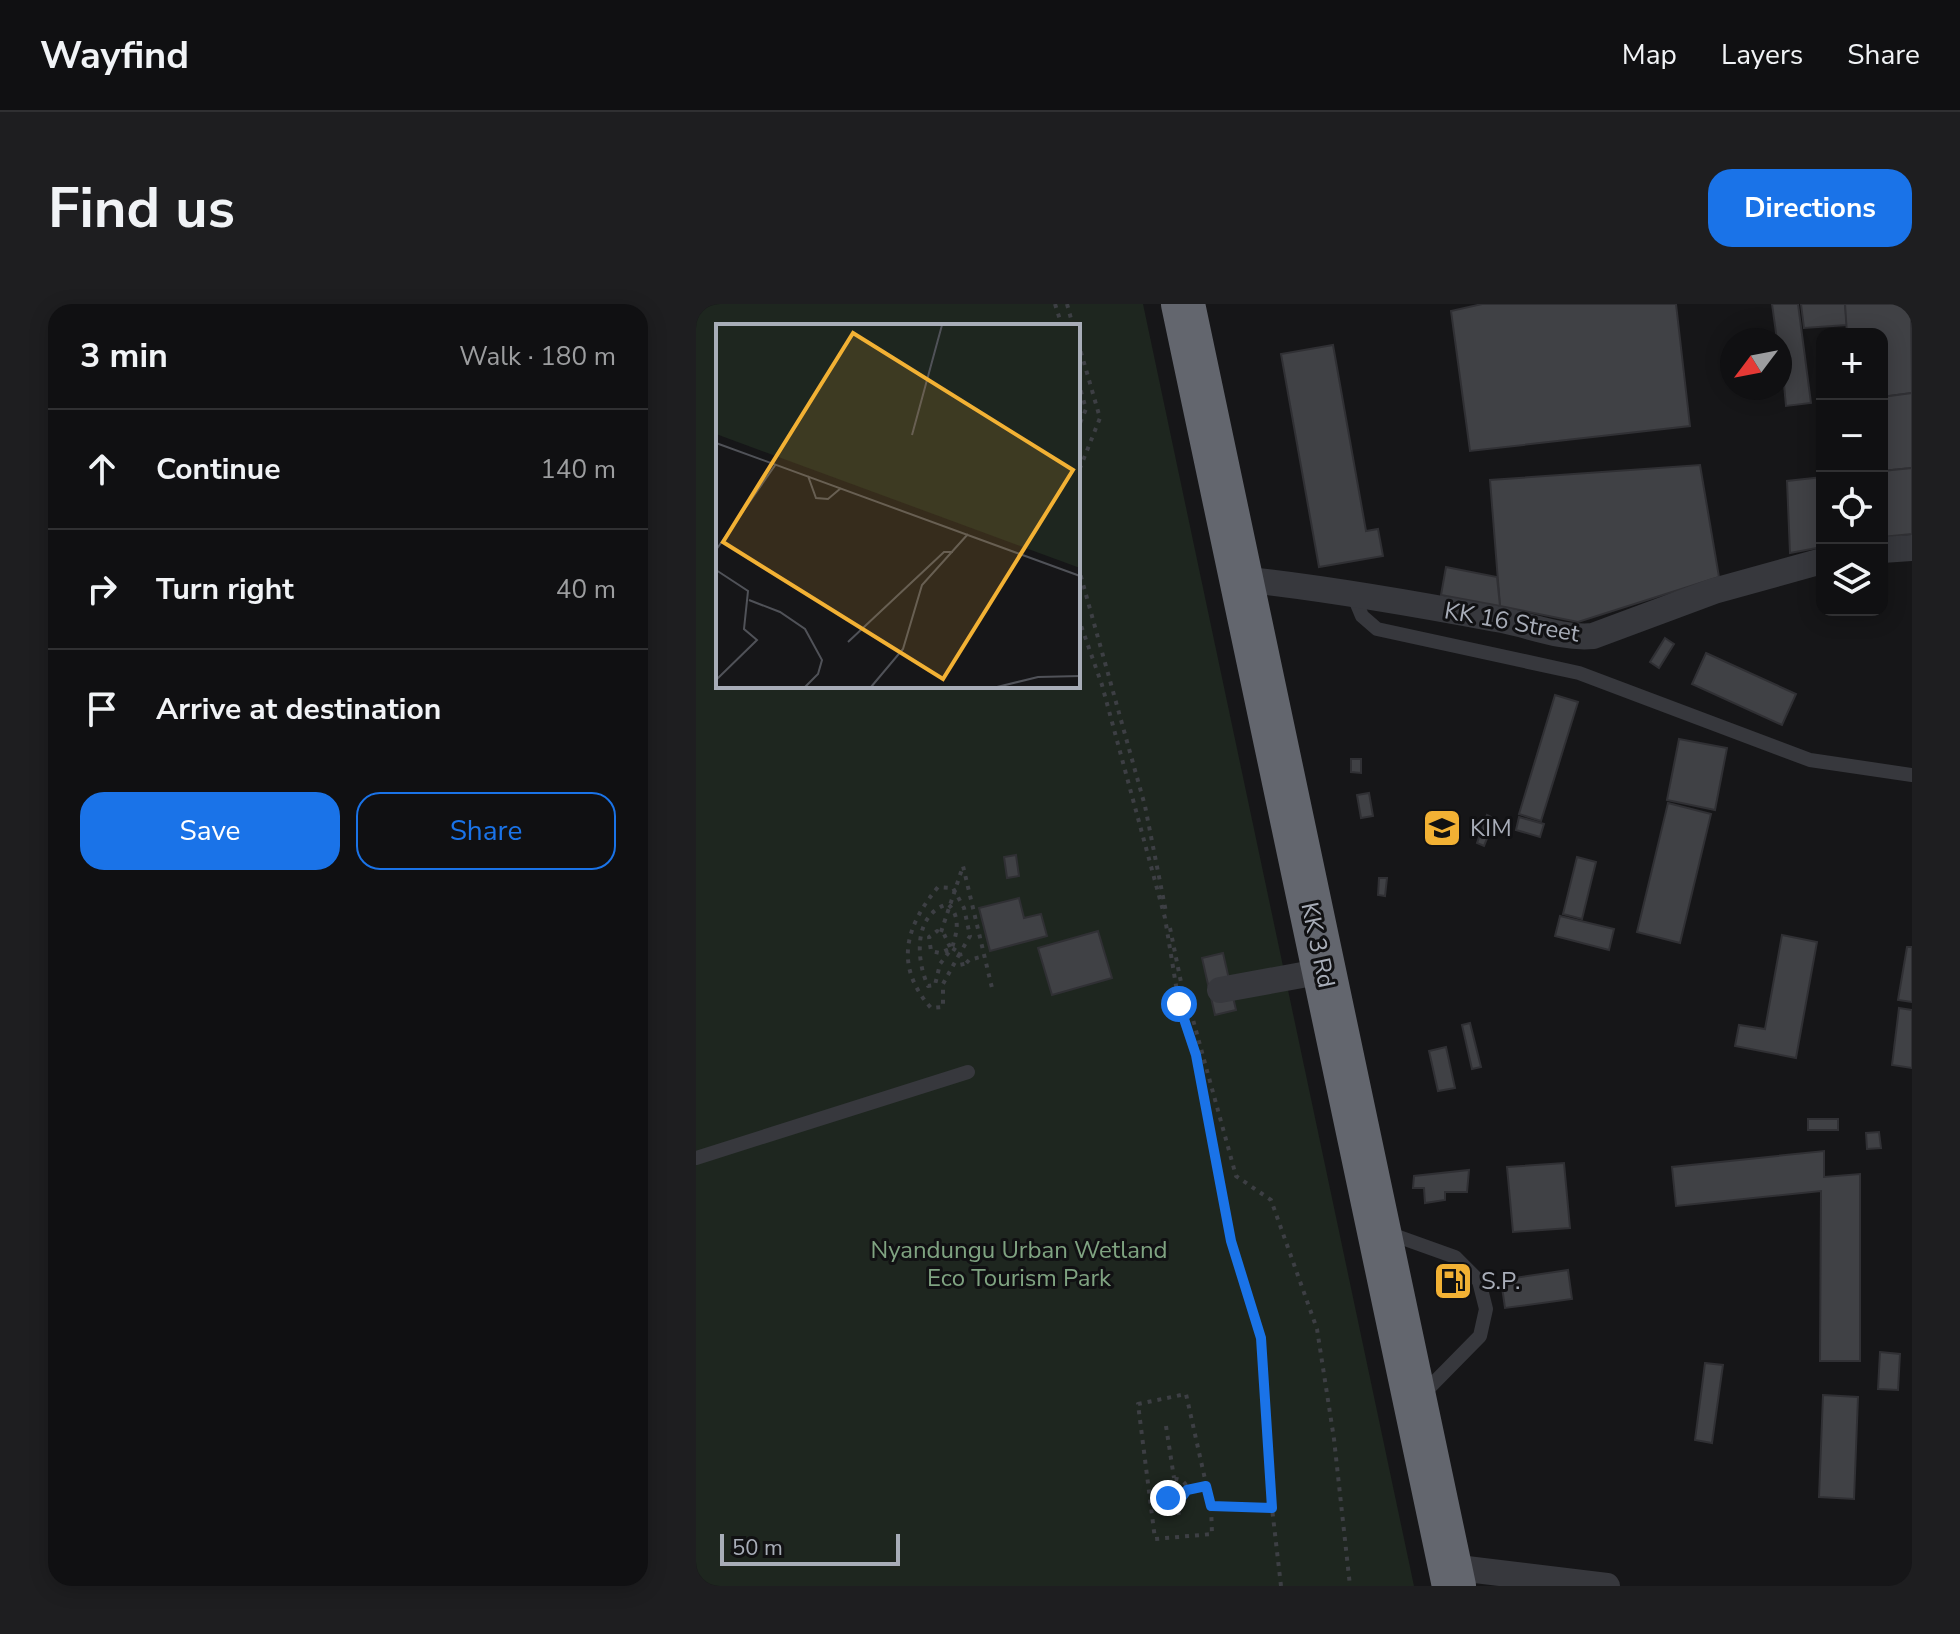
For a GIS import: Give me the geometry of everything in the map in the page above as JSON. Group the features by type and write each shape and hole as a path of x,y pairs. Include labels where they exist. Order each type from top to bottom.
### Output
{"highway":[{"name":"KK 3 Rd","path":"1183,304 1452,1576"}],"street":[{"path":"1888,550 1912,548"},
{"name":"KK 16 Street","path":"1240,579 1352,592 1501,620 1575,638 1593,636 1714,591 1816,563"},
{"path":"1220,990 1324,971"},
{"path":"1452,1576 1607,1586"}],"lane":[{"path":"1352,592 1362,616 1377,629 1579,673 1810,760 1912,775"},
{"path":"696,1158 968,1072"},
{"path":"1377,1230 1455,1257 1479,1281 1486,1309 1480,1336 1414,1403"}],"path":[{"path":"1055,304 1061,324"},
{"path":"1067,304 1072,324"},
{"path":"1080,349 1100,418 1080,468"},
{"path":"1080,388 1086,409 1080,423"},
{"path":"1080,573 1145,806 1182,1003 1192,1016 1236,1176 1271,1200 1317,1329 1334,1439 1350,1586"},
{"path":"1080,623 1102,685 1161,903 1196,1055 1231,1241 1261,1338 1272,1508 1281,1586"},
{"path":"941,932 953,888 963,866 992,988"},
{"path":"938,887 953,888 964,908 970,936 943,984 943,1007 931,1008 916,991 908,965 907,941 917,912 938,887"},
{"path":"950,906 955,911 958,930 951,948 940,964 935,985 928,986 920,969 918,945 927,919 938,907 950,906"},
{"path":"941,932 937,931 929,937 931,951 940,953 951,948"},
{"path":"941,932 951,948 960,953 963,967 969,960 984,956"},
{"path":"1186,1394 1211,1506 1212,1534 1155,1539 1150,1494 1138,1404 1186,1394"},
{"path":"1166,1426 1174,1478"},
{"path":"1174,1478 1184,1482 1187,1490 1185,1497 1177,1501 1168,1498 1164,1492 1165,1484 1174,1478"},
{"path":"1187,1490 1206,1486"},
{"path":"1150,1494 1164,1492"},
{"path":"1177,1501 1179,1516"},
{"path":"1211,1506 1272,1508"}],"green space":[{"name":"Nyandungu Urban Wetland Eco Tourism Park","path":"696,304 1143,304 1414,1586 696,1586"}],"building":[{"path":"1482,304 1676,304 1690,426 1470,451 1451,311"},
{"path":"1772,304 1798,304 1811,403 1786,406 1785,400 1792,400 1792,328 1775,328"},
{"path":"1801,304 1845,304 1847,325 1804,328"},
{"path":"1845,304 1911,304 1912,393 1888,396 1888,328 1847,328"},
{"path":"1333,345 1366,531 1378,529 1383,556 1319,567 1281,354"},
{"path":"1912,393 1912,468 1888,470 1888,396"},
{"path":"1700,465 1719,577 1578,622 1500,606 1490,480"},
{"path":"1912,468 1912,534 1888,536 1888,470"},
{"path":"1816,478 1816,548 1790,553 1787,481"},
{"path":"1446,567 1497,577 1500,606 1441,595"},
{"path":"1665,638 1674,644 1659,668 1650,662"},
{"path":"1706,653 1796,694 1782,725 1692,684"},
{"path":"1555,695 1578,702 1541,821 1519,814"},
{"path":"1679,739 1727,748 1715,810 1667,800"},
{"path":"1351,759 1361,759 1361,773 1351,772"},
{"path":"1369,793 1373,816 1361,818 1357,795"},
{"path":"1668,803 1711,814 1680,943 1637,932"},
{"path":"1487,815 1495,819 1484,846 1477,843"},
{"path":"1519,817 1544,824 1540,837 1516,830"},
{"path":"1016,855 1019,876 1007,878 1004,857"},
{"path":"1577,857 1596,862 1582,919 1563,914"},
{"path":"1379,878 1387,878 1385,896 1378,895"},
{"path":"1019,898 1024,918 1041,914 1047,936 990,951 979,908"},
{"path":"1560,916 1614,929 1609,950 1555,936"},
{"path":"1098,931 1112,978 1052,995 1038,948"},
{"path":"1782,935 1817,942 1796,1058 1735,1046 1739,1025 1765,1029"},
{"path":"1907,947 1912,947 1912,1002 1898,1000"},
{"path":"1223,953 1236,1010 1215,1015 1202,958"},
{"path":"1899,1008 1912,1010 1912,1068 1892,1065"},
{"path":"1470,1023 1481,1067 1472,1069 1462,1025"},
{"path":"1446,1047 1455,1088 1438,1091 1429,1051"},
{"path":"1808,1119 1838,1119 1838,1130 1808,1130"},
{"path":"1879,1132 1881,1148 1867,1149 1866,1133"},
{"path":"1824,1151 1824,1177 1860,1174 1860,1361 1820,1361 1821,1191 1676,1206 1672,1167"},
{"path":"1564,1163 1570,1228 1513,1232 1507,1167"},
{"path":"1469,1170 1467,1192 1445,1192 1445,1200 1425,1203 1424,1188 1413,1188 1414,1176"},
{"path":"1568,1270 1572,1299 1505,1308 1501,1280"},
{"path":"1880,1352 1900,1354 1898,1390 1878,1389"},
{"path":"1705,1363 1723,1365 1712,1443 1695,1440"},
{"path":"1823,1395 1858,1397 1854,1499 1819,1497"}],"place":[{"name":"KIM","path":"1442,828"},
{"name":"S.P.","path":"1453,1281"}],"route":[{"path":"1168,1498 1179,1501 1185,1497 1187,1490 1206,1486 1211,1506 1272,1508 1261,1338 1231,1241 1196,1055 1179,1004"}]}
